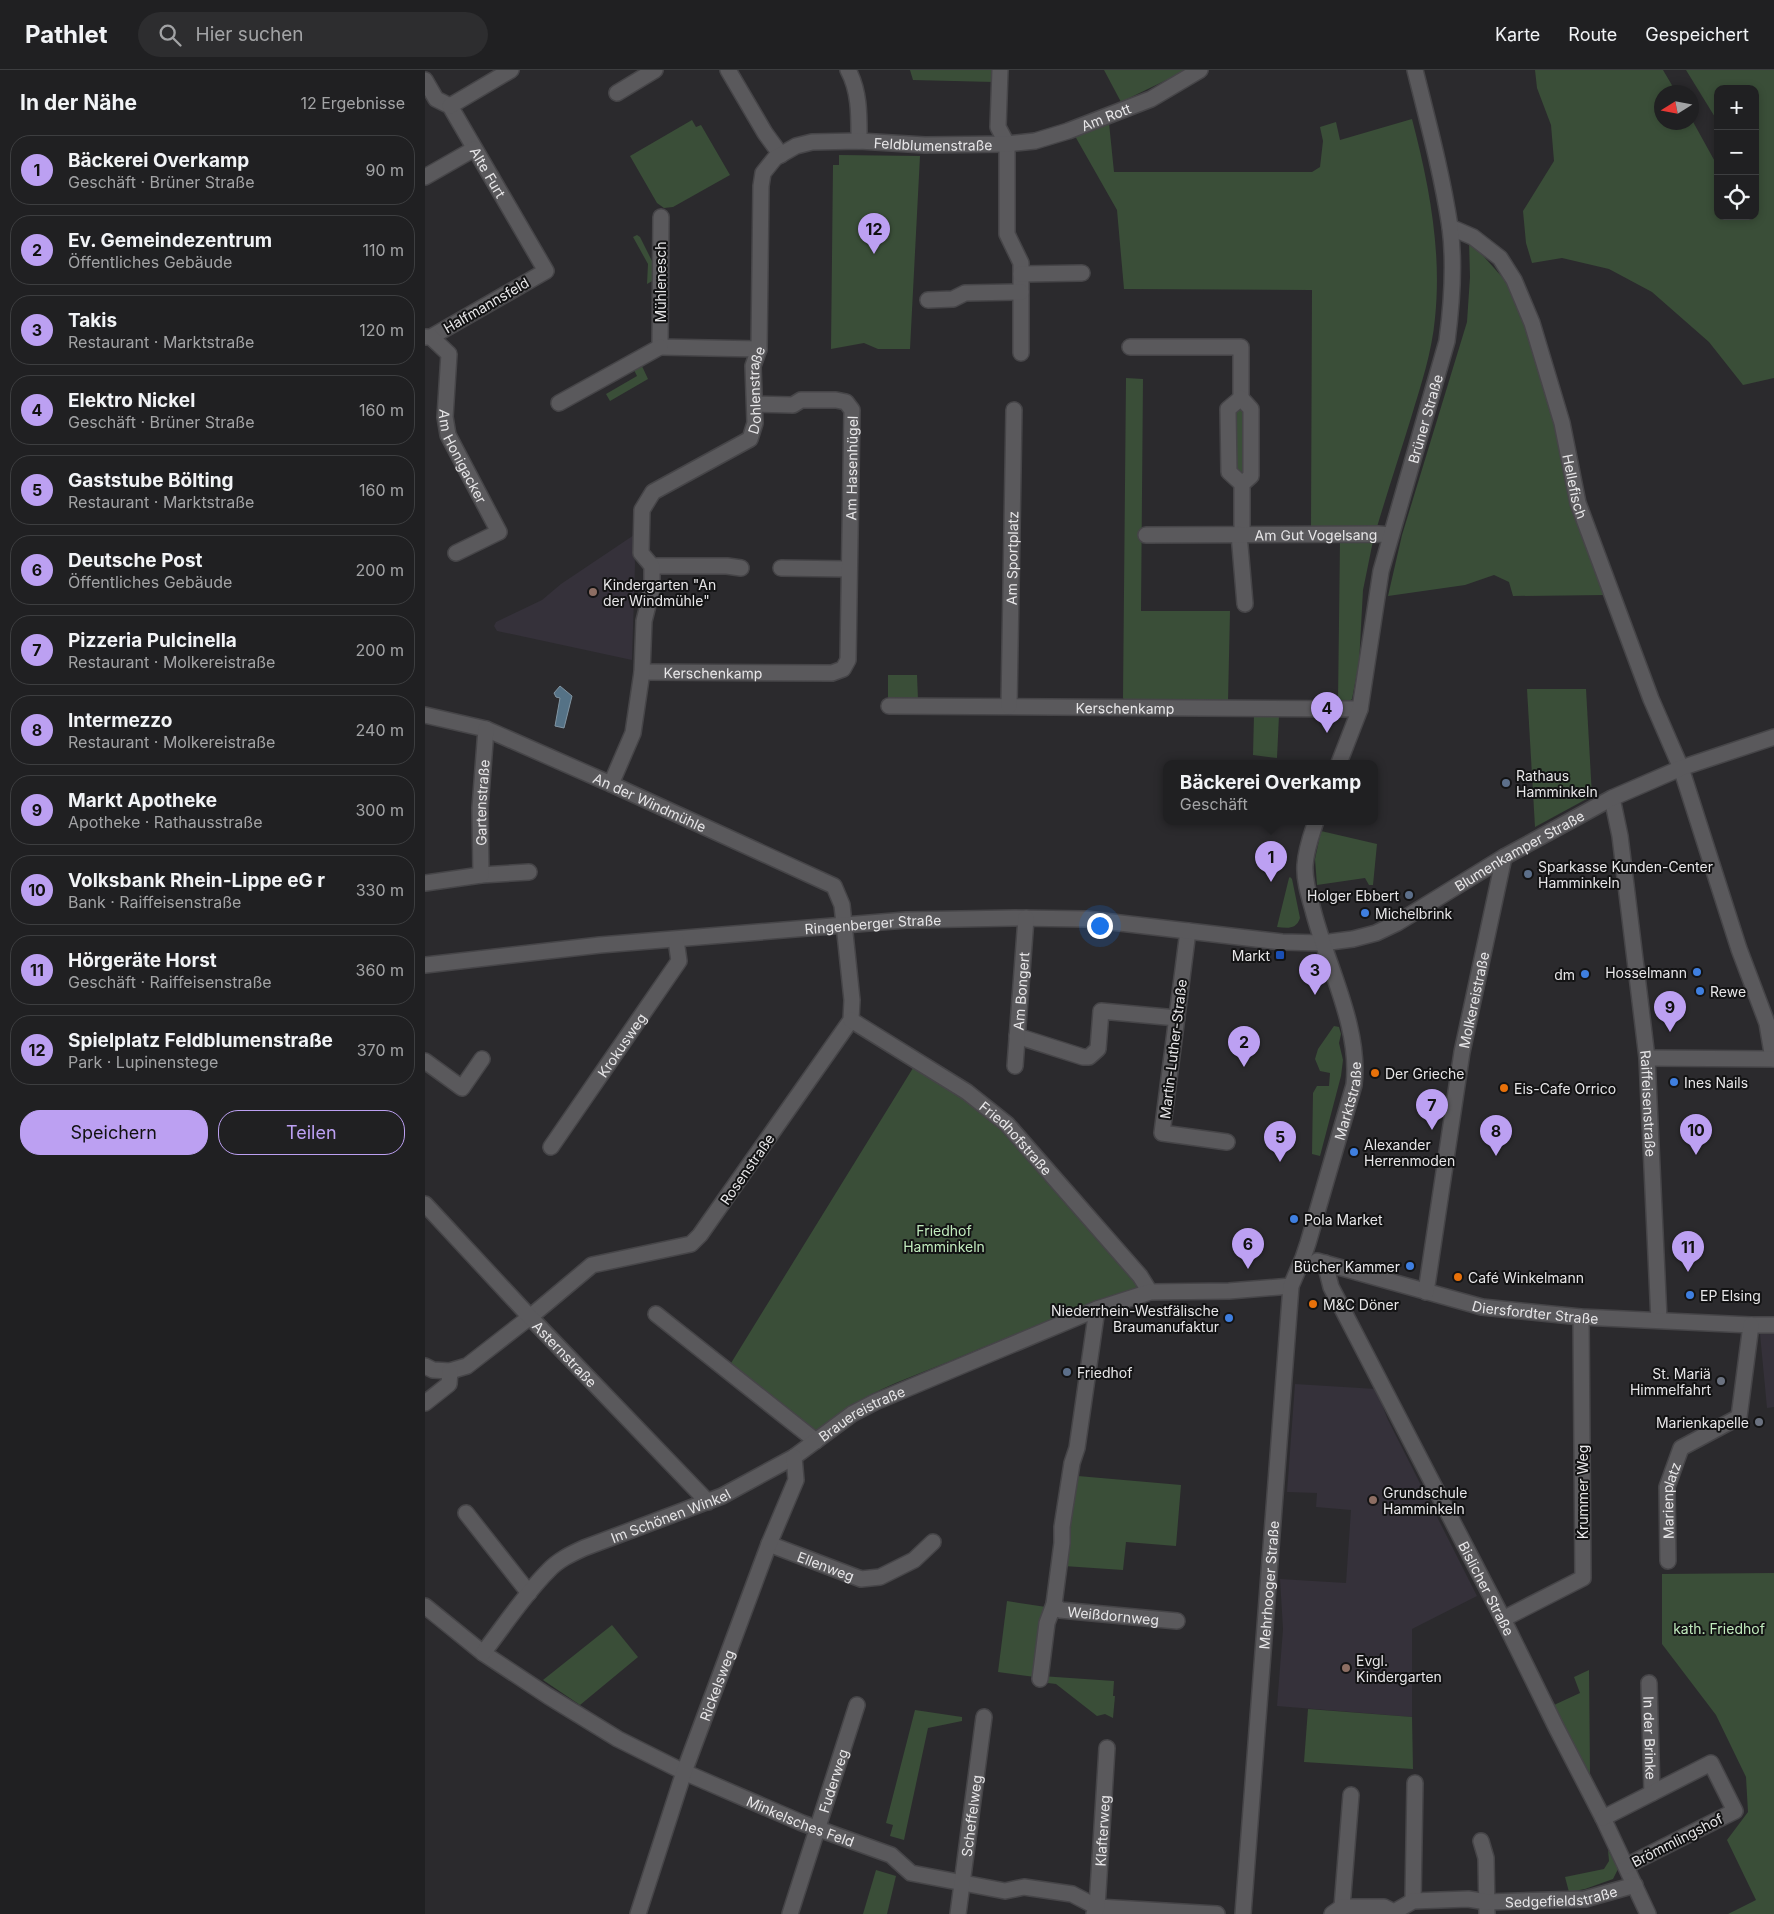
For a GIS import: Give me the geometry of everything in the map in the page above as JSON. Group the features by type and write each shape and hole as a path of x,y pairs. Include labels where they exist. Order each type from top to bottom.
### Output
{"street":[{"path":"451,106 511,70"},
{"path":"617,92 655,70"},
{"path":"727,70 765,133 781,155"},
{"name":"Feldblumenstraße","path":"848,70 852,78 860,110 859,141"},
{"path":"999,70 998,127 1007,144 1007,234 1021,263 1021,353"},
{"name":"Am Rott","path":"1007,144 1035,141 1151,99 1200,70"},
{"name":"Brüner Straße","path":"1340,760 1360,709 1381,570 1447,341 1452,307 1450,227 1439,170 1415,70"},
{"name":"Alte Furt","path":"425,80 436,99 451,106 474,149 546,271"},
{"name":"Feldblumenstraße","path":"781,155 797,146 812,142 1007,144"},
{"path":"425,177 474,149"},
{"name":"Dohlenstraße","path":"611,784 633,733 642,672 644,621 652,589 652,566 641,553 642,510 653,492 750,439 755,423 753,366 759,349 761,186 763,173 781,155"},
{"name":"Mühlenesch","path":"661,217 661,347"},
{"name":"Hellefisch","path":"1450,227 1473,237 1500,258 1515,280 1532,322 1562,423 1578,503 1651,698 1681,768 1739,949 1767,1023 1773,1059"},
{"name":"Halfmannsfeld","path":"428,337 546,271"},
{"path":"1021,274 1082,273"},
{"path":"928,300 953,299 965,293 1021,292"},
{"name":"Am Honigacker","path":"428,337 449,354 445,417 448,435 499,532 456,553"},
{"name":"Am Gut Vogelsang","path":"1130,347 1241,346 1241,398 1251,409 1251,476 1242,484 1240,534 1245,604"},
{"path":"559,403 661,347 759,349"},
{"path":"1241,398 1228,409 1228,454 1229,472 1242,484"},
{"name":"Am Hasenhügel","path":"755,404 793,405 801,400 836,400 847,402 852,410 848,660 843,669"},
{"name":"Am Sportplatz","path":"1009,706 1014,410"},
{"name":"Am Gut Vogelsang","path":"1146,535 1391,535"},
{"path":"652,566 727,566 741,568"},
{"path":"781,568 849,569"},
{"name":"Kerschenkamp","path":"642,672 832,673 843,669"},
{"name":"Kerschenkamp","path":"889,706 1360,709"},
{"name":"An der Windmühle","path":"425,715 486,729 834,886 842,905 844,926"},
{"name":"Gartenstraße","path":"481,875 480,808 486,729"},
{"name":"Blumenkamper Straße","path":"1322,943 1353,939 1383,930 1504,857 1612,798 1681,768 1774,737"},
{"name":"Raiffeisenstraße","path":"1612,798 1620,836 1647,1058 1659,1320"},
{"path":"1314,825 1308,842 1305,867 1307,888 1322,943"},
{"name":"Molkereistraße","path":"1426,1292 1462,1052 1504,857"},
{"path":"425,883 481,875 529,872"},
{"name":"Am Bongert","path":"1015,1066 1025,918"},
{"name":"Ringenberger Straße","path":"425,964 600,945 906,920 1086,919 1282,942 1322,943"},
{"path":"844,926 852,1000 851,1020"},
{"name":"Martin-Luther-Straße","path":"1188,930 1162,1133 1227,1142"},
{"name":"Krokusweg","path":"551,1147 679,961 676,940"},
{"name":"Marktstraße","path":"1303,1258 1354,1085 1356,1067 1351,1033 1322,943"},
{"path":"1017,1036 1083,1057 1089,1056 1098,1049 1101,1011 1177,1018"},
{"name":"Friedhofstraße","path":"851,1020 967,1092 1007,1124 1140,1276 1150,1292"},
{"name":"Rosenstraße","path":"450,1371 467,1366 476,1360 592,1265 691,1244 701,1235 851,1020"},
{"path":"1647,1058 1773,1059"},
{"path":"425,1061 462,1088 482,1060"},
{"name":"Asternstraße","path":"425,1204 530,1317 709,1502"},
{"name":"Diersfordter Straße","path":"1303,1258 1482,1308 1581,1317 1774,1325"},
{"name":"Mehrhooger Straße","path":"1243,1914 1291,1286 1303,1258"},
{"name":"Bislicher Straße","path":"1325,1263 1331,1287 1503,1619 1603,1818 1648,1914"},
{"name":"Brauereistraße","path":"656,1314 817,1441 852,1414 875,1402 1097,1309 1150,1292 1229,1291 1291,1286"},
{"path":"1039,1679 1047,1623 1054,1604 1062,1543 1062,1527 1072,1463 1077,1448 1097,1309"},
{"name":"Krummer Weg","path":"1503,1619 1583,1578 1581,1317"},
{"name":"Marienplatz","path":"1669,1561 1667,1487 1681,1448 1739,1417 1751,1325"},
{"path":"425,1366 433,1370 450,1371 449,1384 425,1403"},
{"name":"Im Schönen Winkel","path":"483,1653 529,1592 549,1570 567,1556 709,1502 795,1457 817,1441"},
{"name":"Rickelsweg","path":"638,1914 684,1772 769,1544 796,1480 795,1457"},
{"path":"466,1513 529,1592"},
{"name":"Ellenweg","path":"769,1544 861,1579 880,1577 915,1560 933,1542"},
{"name":"Weißdornweg","path":"1054,1604 1060,1610 1177,1621"},
{"name":"Minkelsches Feld","path":"425,1606 483,1653 618,1739 684,1772 818,1828 891,1855 911,1873 1005,1892 1024,1887 1072,1894 1095,1910 1217,1914"},
{"name":"In der Brinke","path":"1649,1683 1652,1793"},
{"name":"Fuderweg","path":"790,1914 857,1705"},
{"name":"Scheffelweg","path":"958,1914 984,1717"},
{"name":"Klafterweg","path":"1095,1910 1107,1748"},
{"name":"In der Brinke","path":"1603,1818 1711,1763"},
{"name":"Brömmlingshof","path":"1626,1866 1735,1811 1711,1763"},
{"path":"1413,1901 1415,1783"},
{"name":"Sedgefieldstraße","path":"1351,1795 1337,1910 1384,1907 1394,1913 1413,1901 1468,1899 1487,1908 1585,1899 1635,1885"},
{"name":"Sedgefieldstraße","path":"1481,1841 1486,1858 1487,1908"}],"shaded area":[{"name":"Kindergarten \"An der Windmühle\"","path":"634,535 632,660 497,631 494,626 496,622 542,600 561,584"},
{"path":"1760,1334 1774,1334 1774,1407 1767,1408"},
{"name":"Grundschule Hamminkeln","path":"1295,1384 1376,1389 1388,1420 1477,1596 1412,1629 1412,1717 1277,1706 1283,1629 1280,1579 1346,1583 1351,1510 1316,1507 1317,1493 1287,1492"}],"green space":[{"path":"910,70 994,70 994,82 913,80"},
{"path":"1104,70 1187,70 1121,102"},
{"path":"1535,70 1663,70 1672,85 1654,85 1654,130 1698,130 1714,160 1714,220 1759,220 1759,85 1714,85 1714,116 1699,91 1699,85 1695,85 1686,70 1774,70 1774,378 1743,385 1709,342 1652,292 1609,269 1562,258 1532,263 1526,243 1523,211 1554,161 1551,125 1537,88"},
{"path":"1412,119 1429,193 1437,268 1434,331 1429,356 1377,527 1311,527 1312,290 1124,289 1117,210 1075,136 1109,123 1114,172 1312,172 1320,167 1323,141 1320,127 1336,122 1340,140"},
{"path":"692,120 696,127 701,125 730,175 673,207 664,208 657,203 630,156"},
{"path":"839,155 920,156 910,349 878,349 864,343 831,349 833,165 839,165"},
{"path":"637,235 640,237 654,265 654,280 647,284 648,264 633,237"},
{"path":"1469,240 1511,287 1523,316 1605,595 1513,596 1509,582 1494,575 1465,585 1388,596 1402,535 1467,322 1470,277"},
{"path":"641,364 648,379 610,401 606,394 637,376 633,368"},
{"path":"1126,378 1143,379 1141,611 1230,611 1228,702 1126,702 1123,698"},
{"path":"1240,408 1244,411 1245,469 1243,475 1236,475 1235,409"},
{"path":"1340,541 1373,541 1363,590 1359,663 1352,699 1350,701 1338,702"},
{"path":"888,675 917,675 918,700 888,700"},
{"path":"1527,689 1586,689 1592,796 1535,827"},
{"path":"1254,715 1279,715 1277,758 1253,755"},
{"path":"1321,831 1377,844 1373,885 1369,885 1365,878 1317,885 1315,859"},
{"path":"1289,878 1300,918 1294,926 1288,928 1277,927"},
{"path":"1334,1026 1339,1027 1341,1034 1339,1043 1343,1060 1341,1076 1320,1156 1312,1154 1313,1093 1317,1086 1329,1086 1330,1073 1320,1071 1315,1059 1318,1049"},
{"name":"Friedhof Hamminkeln","path":"913,1068 976,1103 990,1116 1046,1178 1098,1241 1139,1284 1138,1290 995,1342 896,1383 847,1409 818,1432 728,1368"},
{"path":"1078,1476 1181,1485 1176,1546 1126,1542 1123,1570 1064,1566"},
{"name":"kath. Friedhof","path":"1774,1573 1774,1914 1728,1914 1756,1900 1727,1840 1748,1812 1746,1777 1716,1715 1662,1644 1662,1574"},
{"path":"1007,1601 1046,1607 1035,1677 998,1672"},
{"path":"612,1625 638,1657 580,1705 543,1680"},
{"path":"1589,1670 1590,1774 1582,1765 1554,1705 1580,1693 1574,1677"},
{"path":"1041,1676 1114,1681 1113,1718 1105,1714 1097,1716 1056,1684 1040,1682"},
{"path":"1308,1709 1412,1717 1413,1769 1304,1762"},
{"path":"915,1710 962,1717 962,1721 928,1728 904,1840 890,1836 893,1825 886,1823"},
{"path":"1608,1850 1618,1869 1613,1879 1585,1889 1569,1892 1565,1877 1604,1869 1609,1861"},
{"path":"876,1870 896,1876 887,1914 863,1914"}],"water":[{"path":"560,686 572,696 564,728 555,726 560,698 556,697 554,693"}],"place":[{"name":"Spielplatz Feldblumenstraße","path":"874,254"},
{"name":"Kindergarten \"An der Windmühle\"","path":"593,592"},
{"name":"Elektro Nickel","path":"1327,733"},
{"name":"Rathaus Hamminkeln","path":"1506,783"},
{"name":"Sparkasse Kunden-Center Hamminkeln","path":"1528,874"},
{"name":"Bäckerei Overkamp","path":"1271,882"},
{"name":"Holger Ebbert","path":"1409,895"},
{"name":"Michelbrink","path":"1365,913"},
{"name":"Markt","path":"1280,955"},
{"name":"Hosselmann","path":"1697,972"},
{"name":"dm","path":"1585,974"},
{"name":"Rewe","path":"1700,991"},
{"name":"Takis","path":"1315,995"},
{"name":"Markt Apotheke","path":"1670,1032"},
{"name":"Ev. Gemeindezentrum","path":"1244,1067"},
{"name":"Der Grieche","path":"1375,1073"},
{"name":"Ines Nails","path":"1674,1082"},
{"name":"Eis-Cafe Orrico","path":"1504,1088"},
{"name":"Pizzeria Pulcinella","path":"1432,1130"},
{"name":"Alexander Herrenmoden","path":"1354,1152"},
{"name":"Volksbank Rhein-Lippe eG r","path":"1696,1155"},
{"name":"Intermezzo","path":"1496,1156"},
{"name":"Gaststube Bölting","path":"1280,1162"},
{"name":"Pola Market","path":"1294,1219"},
{"name":"Bücher Kammer","path":"1410,1266"},
{"name":"Deutsche Post","path":"1248,1269"},
{"name":"Hörgeräte Horst","path":"1688,1272"},
{"name":"Café Winkelmann","path":"1458,1277"},
{"name":"EP Elsing","path":"1690,1295"},
{"name":"M&C Döner","path":"1313,1304"},
{"name":"Niederrhein-Westfälische Braumanufaktur","path":"1229,1318"},
{"name":"Friedhof","path":"1067,1372"},
{"name":"St. Mariä Himmelfahrt","path":"1721,1381"},
{"name":"Marienkapelle","path":"1759,1422"},
{"name":"Grundschule Hamminkeln","path":"1373,1500"},
{"name":"Evgl. Kindergarten","path":"1346,1668"}]}
